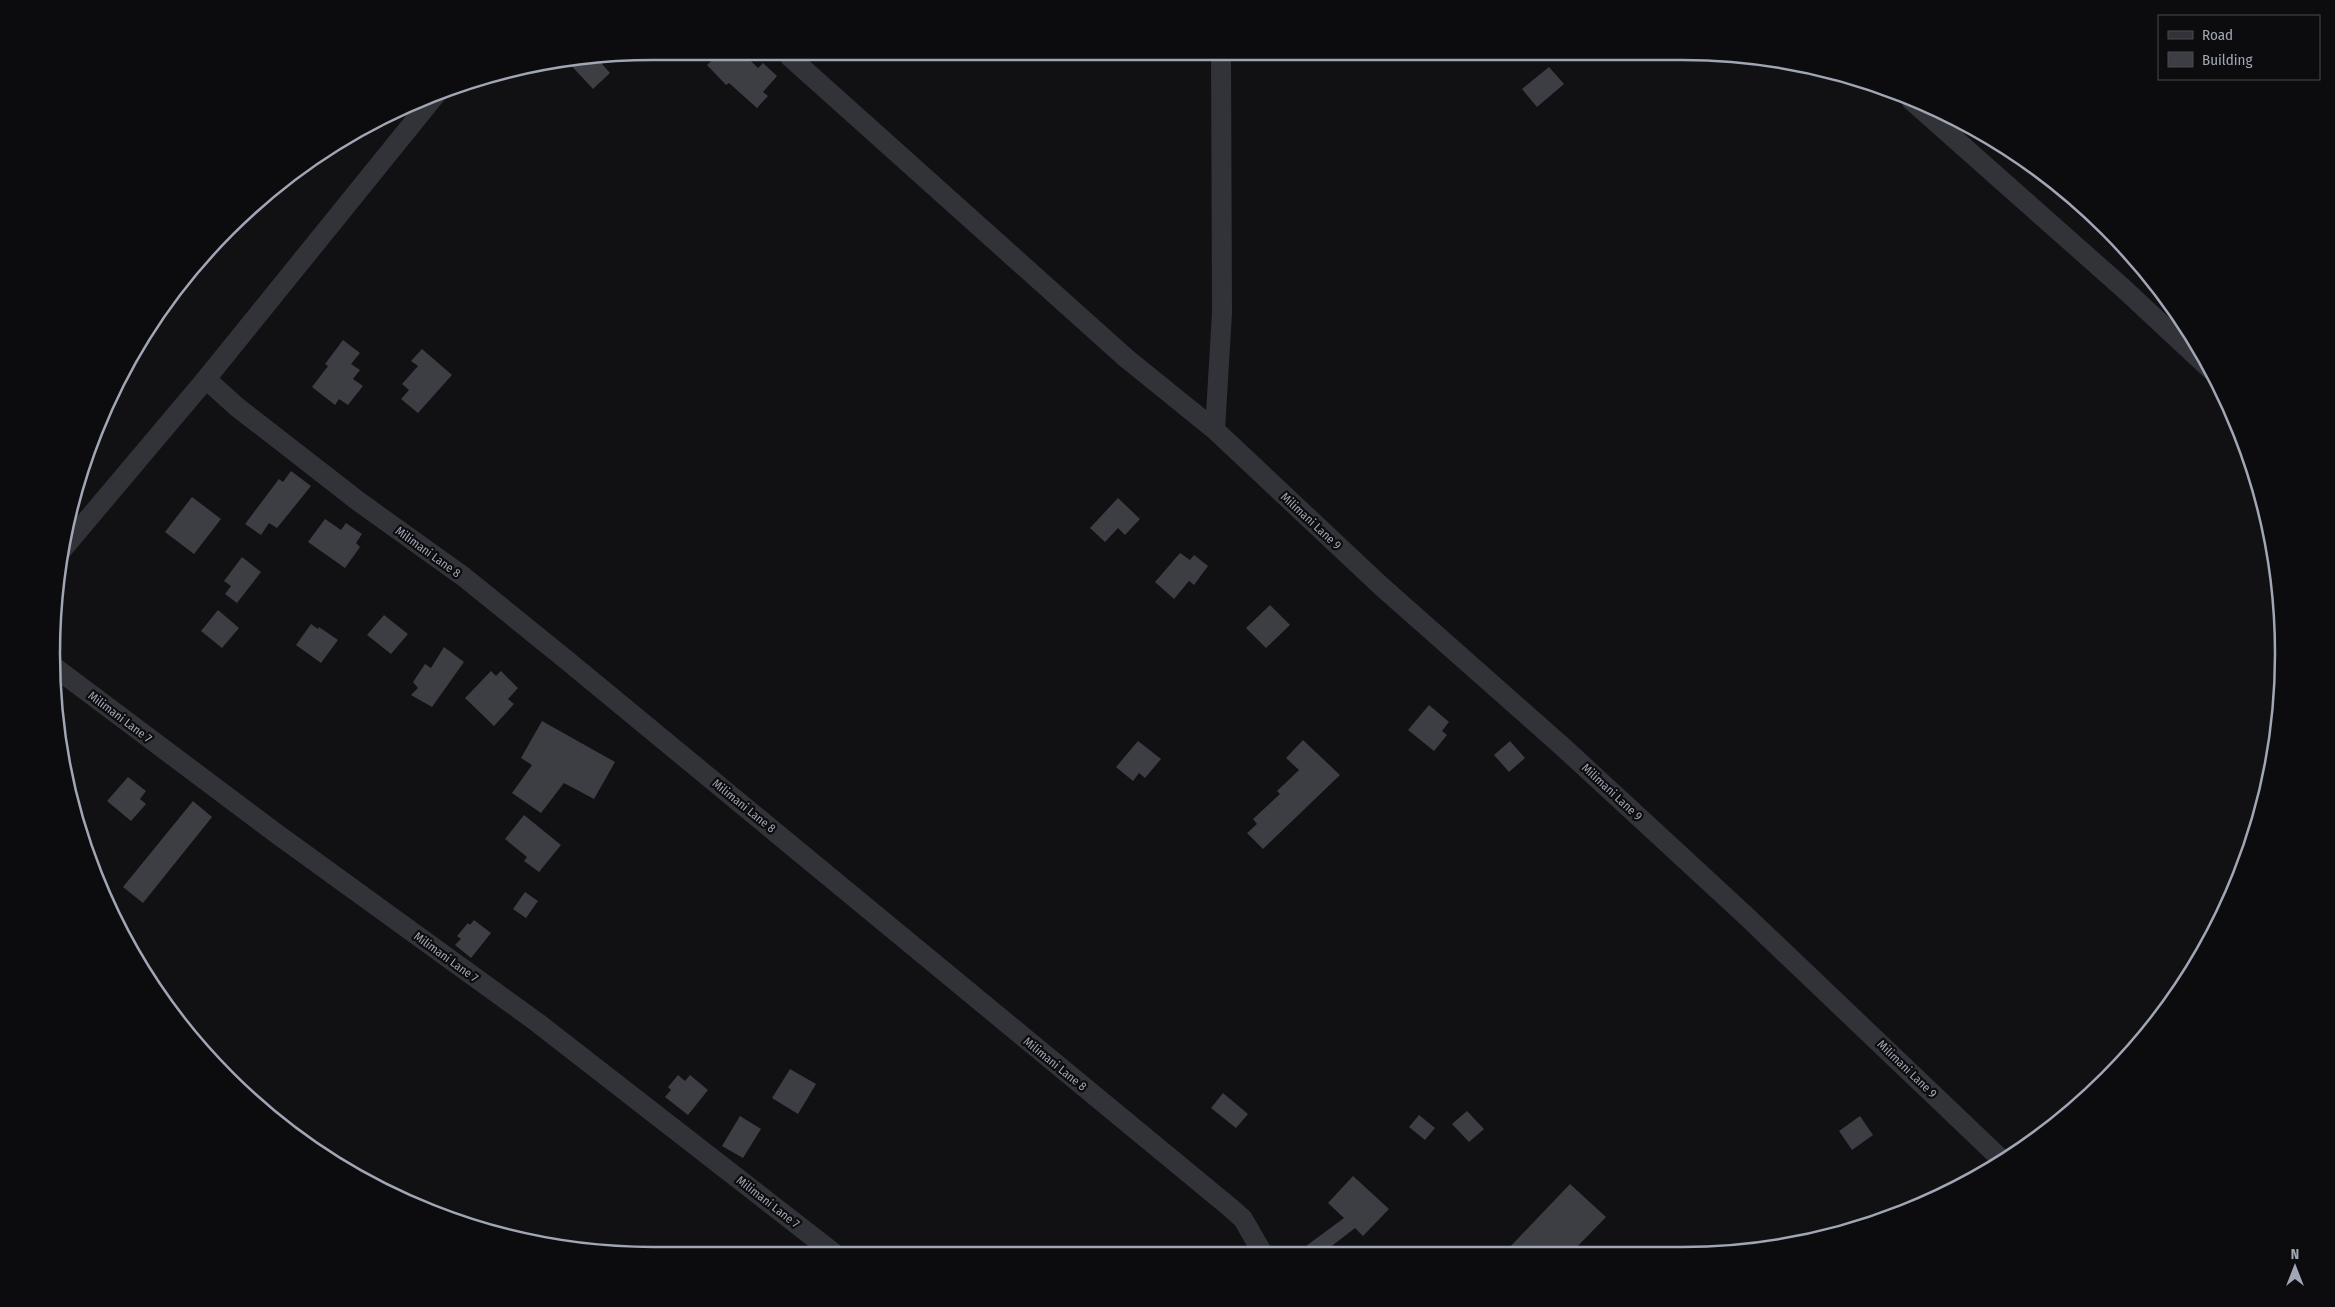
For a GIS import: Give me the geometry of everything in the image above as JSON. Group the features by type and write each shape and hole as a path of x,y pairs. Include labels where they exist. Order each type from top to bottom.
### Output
{"street":[{"name":"Milimani Lane 9","path":"793,60 1119,352 1214,430 1381,586 1563,747 1737,908 1998,1155"},
{"path":"1214,430 1222,313 1221,60"},
{"path":"71,539 206,379 428,104"},
{"path":"1925,112 2123,288 2192,353"},
{"name":"Milimani Lane 8","path":"206,379 237,407 358,501 471,583 925,955 1243,1219 1259,1247"},
{"name":"Milimani Lane 7","path":"60,672 276,834 538,1023 826,1247"}],"building":[{"path":"713,60 750,60 758,68 763,63 777,76 763,92 768,96 757,108 729,83 726,85 707,65"},
{"path":"601,62 610,73 593,89 571,66"},
{"path":"1549,67 1564,84 1537,107 1522,89"},
{"path":"343,340 360,353 351,364 360,370 353,379 363,386 348,405 339,399 335,405 312,387 328,366 325,364"},
{"path":"422,349 452,375 418,413 401,399 409,390 402,384 418,366 411,361"},
{"path":"291,471 311,486 277,528 269,523 261,535 245,524 279,479 283,482"},
{"path":"192,497 221,519 194,554 165,532"},
{"path":"1118,498 1140,519 1125,535 1118,528 1105,542 1090,528"},
{"path":"325,519 341,530 346,523 362,534 356,543 360,547 345,568 308,542"},
{"path":"1180,553 1190,560 1194,555 1208,566 1194,585 1189,581 1174,599 1155,582"},
{"path":"242,557 261,572 237,603 225,594 231,586 224,581"},
{"path":"1270,605 1290,625 1266,648 1246,628"},
{"path":"218,610 239,628 222,648 201,631"},
{"path":"384,615 408,634 391,654 367,635"},
{"path":"311,624 338,640 321,663 296,645"},
{"path":"444,647 464,662 432,707 411,695 418,688 413,682 425,664 431,668"},
{"path":"491,671 496,676 501,671 518,688 508,699 514,704 494,726 465,698"},
{"path":"1429,705 1449,722 1442,731 1447,735 1434,751 1408,730"},
{"path":"542,721 615,762 594,799 564,783 541,813 512,793 532,765 521,758"},
{"path":"1303,740 1340,775 1263,849 1247,833 1257,824 1253,819 1280,794 1277,791 1299,770 1286,758"},
{"path":"1138,741 1161,759 1145,778 1139,773 1133,781 1116,767"},
{"path":"1510,741 1525,758 1509,772 1494,755"},
{"path":"128,777 146,791 140,799 146,804 131,821 107,801"},
{"path":"193,801 212,817 143,903 123,887"},
{"path":"524,815 561,845 539,872 524,861 527,857 505,839"},
{"path":"525,892 538,901 526,918 513,909"},
{"path":"474,920 491,933 471,958 455,945 461,939 457,936 468,923 470,925"},
{"path":"790,1069 816,1084 798,1114 772,1098"},
{"path":"678,1075 685,1081 690,1075 708,1090 688,1115 665,1097 671,1090 668,1087"},
{"path":"1223,1093 1248,1114 1236,1128 1211,1108"},
{"path":"1467,1111 1484,1129 1469,1142 1452,1124"},
{"path":"1419,1115 1435,1128 1425,1140 1409,1127"},
{"path":"740,1116 761,1129 743,1158 722,1146"},
{"path":"1860,1116 1873,1135 1852,1150 1839,1131"},
{"path":"1353,1176 1389,1209 1363,1236 1355,1228 1330,1247 1305,1247 1344,1218 1328,1203"},
{"path":"1570,1184 1606,1217 1577,1247 1510,1247"}]}
